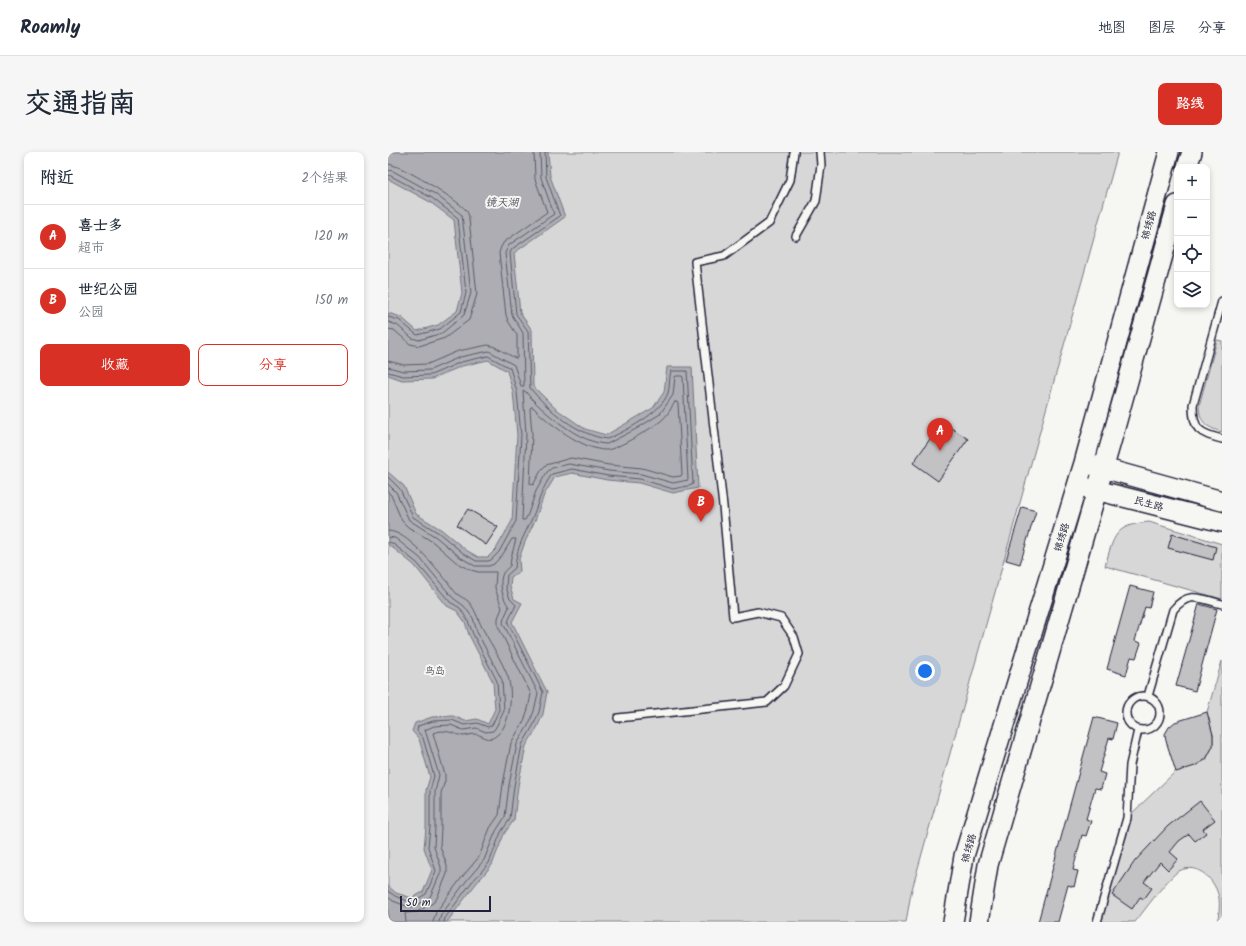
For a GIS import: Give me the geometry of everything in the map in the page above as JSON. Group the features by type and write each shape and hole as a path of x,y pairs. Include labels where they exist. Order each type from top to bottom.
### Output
{"main road":[{"name":"锦绣路","path":"953,922 964,856 1084,463 1169,152"},
{"path":"1189,164 1192,152"},
{"path":"979,922 988,865 1103,468 1174,215"},
{"path":"1084,463 1222,501"},
{"name":"民生路","path":"1077,485 1222,522"}],"lane":[{"path":"618,718 767,702 784,686 799,654 794,636 781,618 758,612 733,617 723,506 695,262 724,256 769,223 790,180 794,152"},
{"path":"796,236 816,201 821,165 820,152"},
{"path":"1222,301 1193,405 1193,418 1197,428 1206,435 1222,439"},
{"path":"1148,696 1173,610 1179,602 1189,597 1222,604"},
{"path":"1136,696 1148,696 1158,703 1160,715 1155,725 1145,730 1138,730 1127,721 1125,710 1131,700 1136,696"},
{"path":"1097,922 1127,818 1130,765 1138,730"}],"green space":[{"name":"鸟岛","path":"388,152 1118,152 911,893 906,922 388,922"},
{"path":"1217,340 1222,341 1222,432 1205,424 1201,417 1199,406"},
{"path":"1149,522 1222,544 1222,599 1105,566 1114,540 1122,529"},
{"path":"1222,661 1222,922 1217,922 1219,898 1210,879 1199,871 1186,869 1174,874 1135,922 1098,922 1127,818 1176,771 1194,766 1206,760 1213,746 1213,735 1207,712"}],"water":[{"name":"镜天湖","path":"388,152 548,152 550,176 565,217 514,253 520,313 532,330 533,386 555,408 585,429 606,435 653,408 664,392 667,367 692,367 698,488 673,493 639,483 607,480 572,473 555,477 544,495 519,559 520,571 511,577 510,586 514,599 522,603 512,622 547,692 543,714 537,728 526,746 518,786 514,820 504,834 492,865 447,922 393,922 388,919 388,886 396,893 412,898 423,892 432,870 424,848 426,827 426,790 430,777 419,739 412,731 415,723 432,717 453,716 465,721 477,719 488,724 495,709 493,682 469,635 465,622 457,611 447,606 414,565 388,544 388,472 404,486 416,514 442,530 466,550 478,557 488,557 496,549 512,521 517,435 513,392 507,371 488,360 462,366 432,379 402,380 388,375 388,313 401,317 417,331 438,325 457,311 462,293 454,220 430,202 388,179"}],"building":[{"path":"942,422 968,439 938,481 913,463"},
{"path":"1022,507 1036,511 1020,564 1006,560"},
{"path":"468,509 498,527 486,545 457,525"},
{"path":"1172,534 1216,547 1213,560 1168,548"},
{"path":"1130,586 1153,592 1149,608 1145,607 1135,641 1141,643 1136,658 1131,657 1126,675 1107,669"},
{"path":"1199,604 1217,609 1195,691 1176,686"},
{"path":"1207,712 1213,735 1213,746 1206,759 1195,766 1176,772 1165,734 1169,727 1175,722"},
{"path":"1094,717 1117,723 1113,739 1109,738 1099,772 1105,774 1101,789 1095,788 1086,819 1091,821 1086,836 1082,835 1073,870 1078,871 1074,887 1068,885 1058,922 1038,922"},
{"path":"1200,801 1215,820 1203,829 1206,833 1195,841 1189,834 1179,841 1170,852 1178,859 1168,870 1160,862 1144,882 1152,888 1144,899 1140,897 1132,909 1112,895 1135,861 1168,826"}],"place":[{"name":"喜士多","path":"940,451"},
{"name":"世纪公园","path":"701,522"}]}
